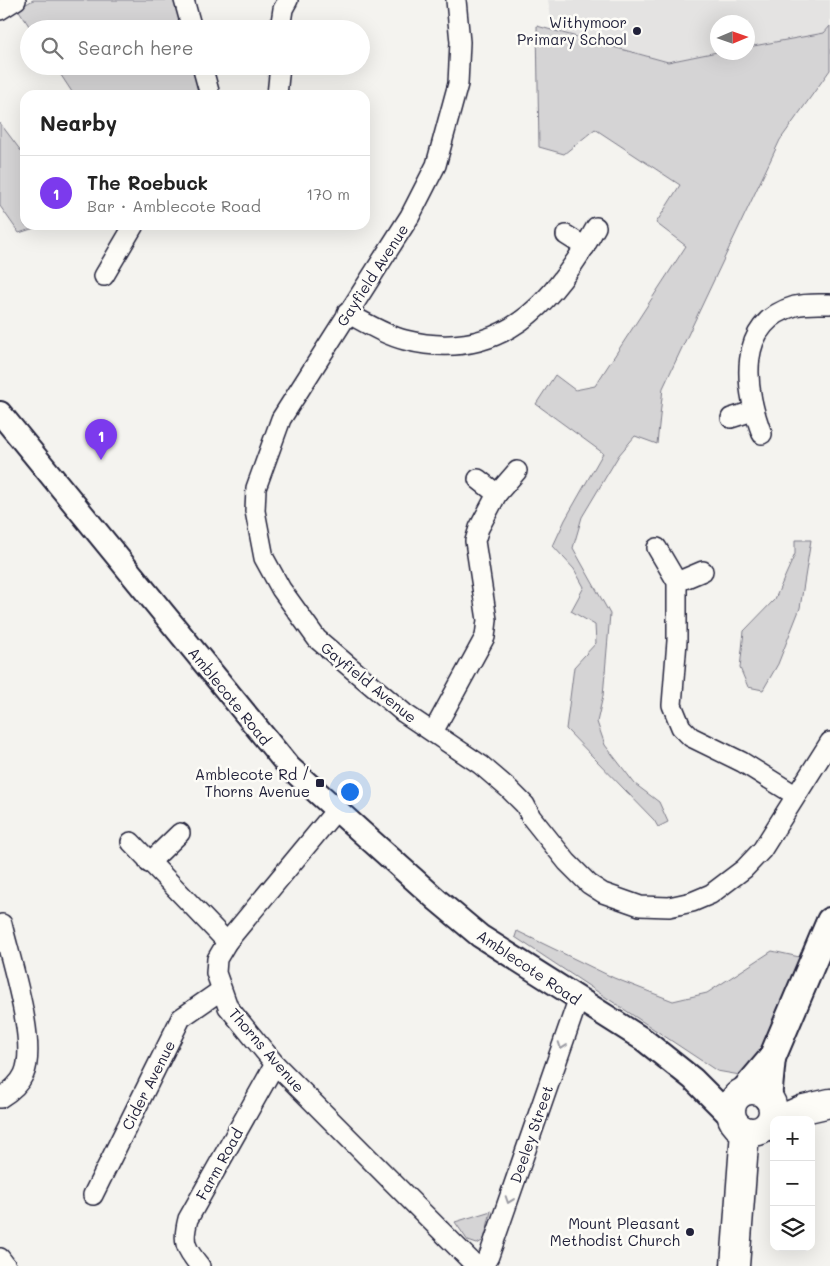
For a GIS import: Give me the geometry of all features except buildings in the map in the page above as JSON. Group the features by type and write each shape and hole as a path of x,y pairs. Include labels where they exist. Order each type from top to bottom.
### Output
{"main road":[{"path":"735,1266 762,1072 772,1058 830,921"},
{"path":"758,1111 804,1108 830,1103"}],"street":[{"path":"0,10 16,0"},
{"path":"184,0 190,20"},
{"path":"281,20 283,9 288,0"},
{"name":"Gayfield Avenue","path":"456,0 460,42 458,84 436,165 410,216 347,312 281,419 256,488 254,511 264,558 277,581 317,639 404,713 481,765 509,789 525,805 531,817 567,862 589,884 604,893 640,906 669,907 692,902 711,894 744,869 762,850 830,742"},
{"path":"204,75 209,90"},
{"path":"278,90 279,75"},
{"path":"347,312 378,330 404,340 437,346 466,343 506,333 528,317 553,293 585,247 596,227"},
{"path":"104,276 131,230"},
{"path":"566,236 585,247"},
{"path":"762,434 754,411 748,367 752,346 757,333 774,317 794,306 830,304"},
{"path":"731,418 754,411"},
{"name":"Amblecote Road","path":"0,413 289,766 436,900 480,936 578,1000 644,1040 693,1079 758,1111"},
{"path":"433,732 485,637 487,620 475,541 479,528 497,494 517,471"},
{"path":"478,479 497,494"},
{"path":"657,548 677,582 677,641 672,705 681,727 691,737 742,762 795,796"},
{"path":"677,582 703,571"},
{"name":"Thorns Avenue","path":"336,809 227,942 217,959 216,973 220,991 228,1007 275,1064 476,1266"},
{"path":"149,863 180,833"},
{"path":"131,842 149,863 227,942"},
{"path":"0,1098 20,1082 25,1072 29,1039 6,922"},
{"name":"Cider Avenue","path":"93,1195 182,1018 220,991"},
{"name":"Deeley Street","path":"483,1266 489,1256 578,1000"},
{"name":"Farm Road","path":"200,1266 187,1251 184,1236 188,1219 275,1064"},
{"path":"0,1258 6,1266"}],"shaded area":[{"path":"33,0 178,0 183,20 25,20 18,9"},
{"name":"Withymoor Primary School","path":"548,0 830,0 830,26 824,33 755,46 755,15 710,15 710,53 668,62 553,30"},
{"path":"537,26 668,62 710,53 710,60 755,60 755,46 824,33 830,26 830,70 780,140 663,388 657,444 635,436 619,455 582,517 573,548 610,614 603,696 597,722 605,745 635,784 659,802 668,822 658,827 654,820 566,729 574,667 596,643 595,625 571,611 584,587 574,569 553,546 565,520 603,453 536,404 555,375 575,390 595,386 686,246 656,223 680,185 595,129 564,154 539,147"},
{"path":"61,75 197,75 201,90 71,90"},
{"path":"0,123 20,150 20,230 28,230 19,233 0,206"},
{"path":"795,540 811,540 800,608 778,664 763,690 748,687 740,668 744,631 775,599 795,554"},
{"path":"517,931 614,978 673,1001 707,993 772,951 804,958 756,1065 740,1075 717,1071 515,937"},
{"path":"491,1211 484,1240 477,1244 468,1241 455,1222"}],"place":[{"name":"Withymoor Primary School","path":"637,31"},
{"name":"The Roebuck","path":"101,460"},
{"name":"Amblecote Rd / Thorns Avenue","path":"320,783"},
{"name":"Mount Pleasant Methodist Church","path":"690,1232"}]}
